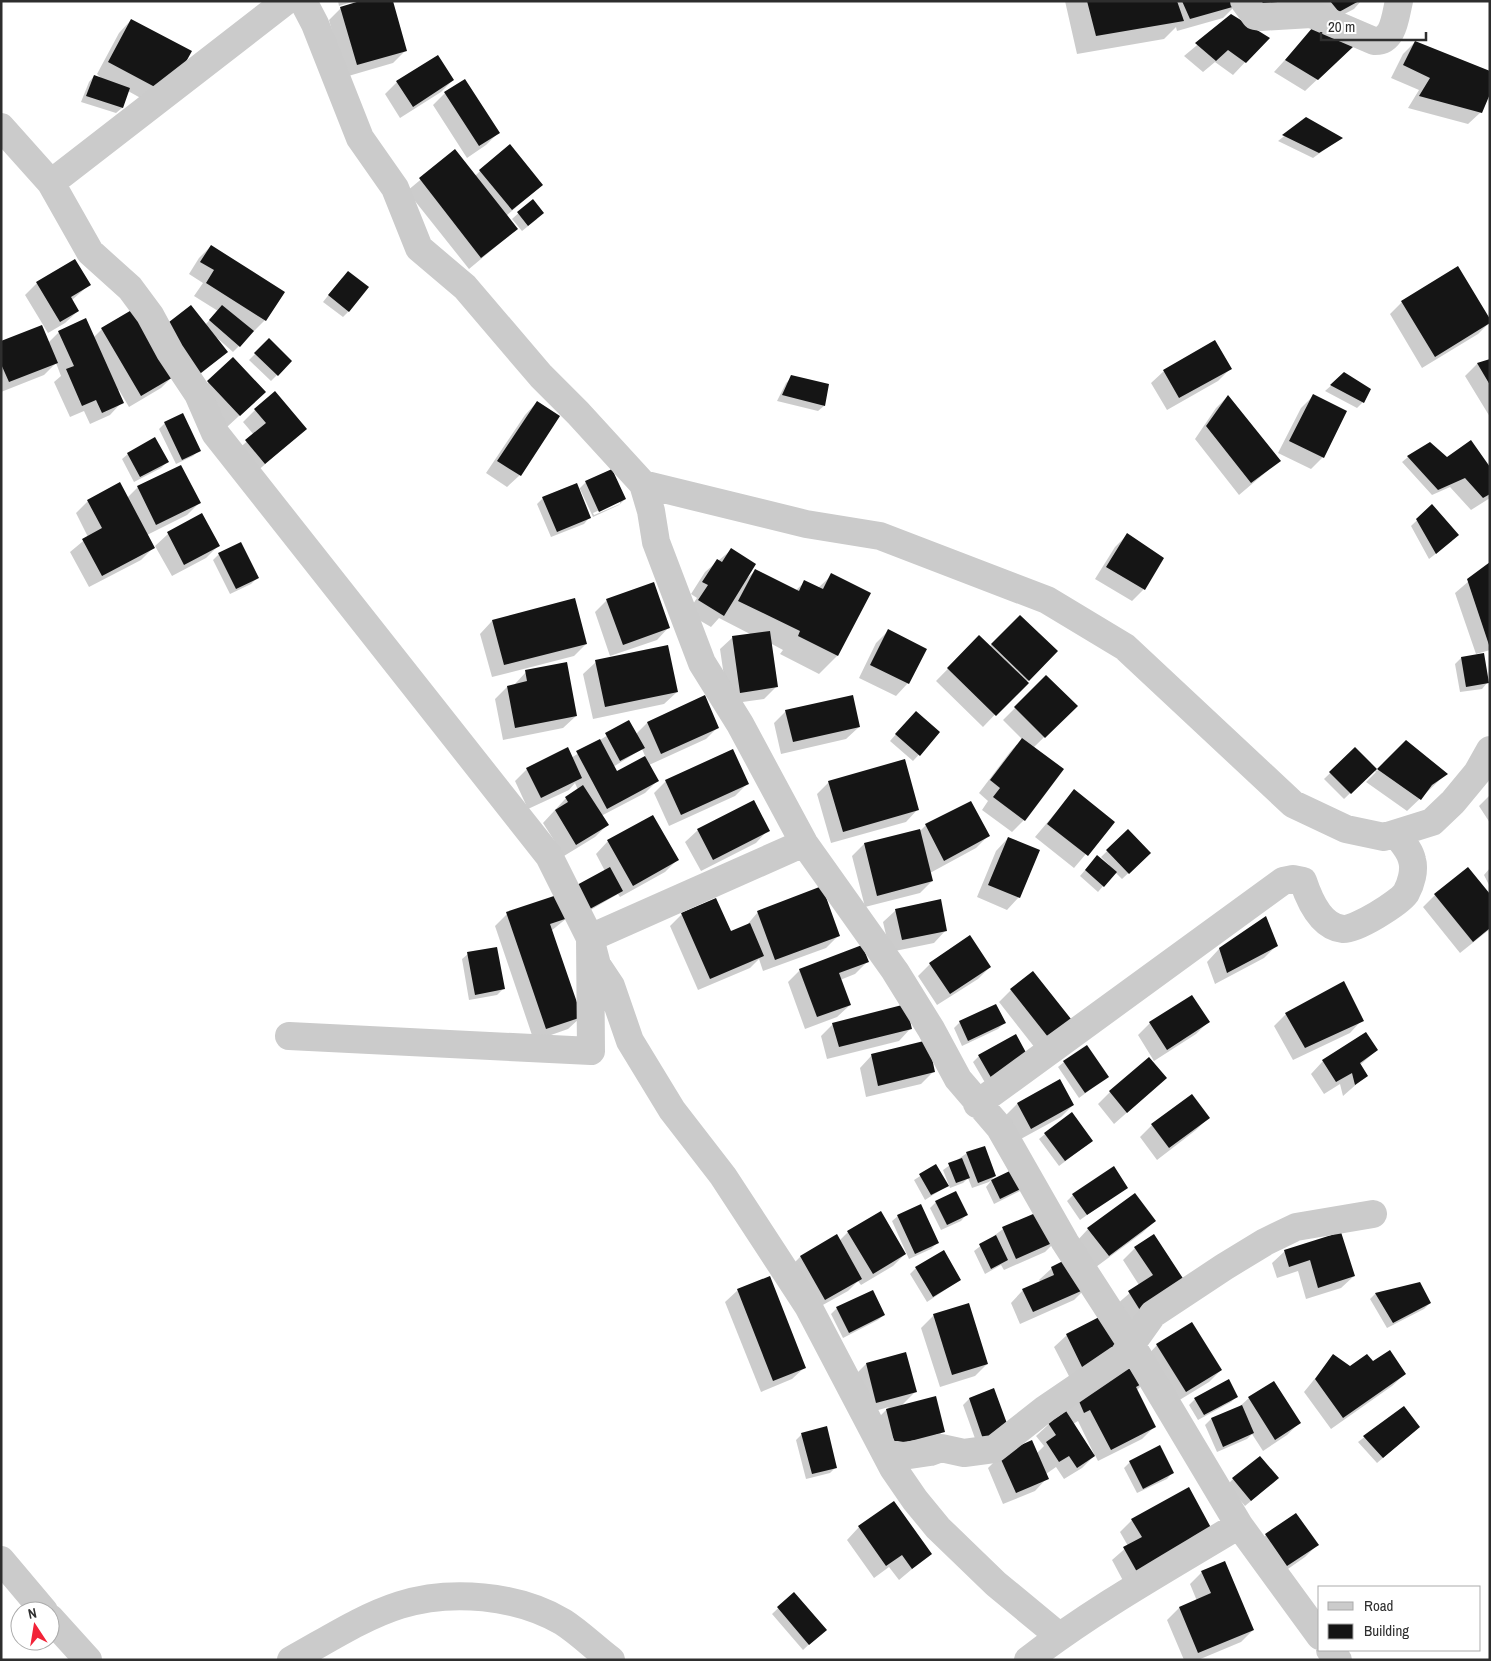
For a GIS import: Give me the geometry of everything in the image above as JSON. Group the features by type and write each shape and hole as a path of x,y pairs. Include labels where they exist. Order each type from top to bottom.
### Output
{"street":[{"path":"52,183 286,1"},
{"path":"303,1 315,24 360,138 395,188 419,248 465,287 540,376 578,413 643,484 651,511 656,542 702,663 740,724 804,842 895,971 931,1029 958,1080 977,1104 1000,1128 1065,1242 1131,1344 1239,1525 1318,1633"},
{"path":"1244,1 1255,16 1311,14 1374,41 1381,41 1388,37 1392,31 1400,1"},
{"path":"1,127 52,183 90,252 130,288 150,315 170,352 198,394 215,433 549,856 590,938 597,965 611,986 630,1041 672,1110 723,1176 808,1306 885,1453 915,1500 938,1528 996,1584 1058,1636"},
{"path":"643,484 806,524 880,536 1047,600 1125,647 1293,804 1346,829 1384,837 1432,822 1453,802 1478,773 1490,750"},
{"path":"977,1104 1283,882 1293,879 1303,881 1310,901 1327,922 1342,929 1354,928 1368,921 1405,894 1410,882 1413,871 1412,859 1396,834"},
{"path":"590,938 804,842"},
{"path":"289,1036 590,1051 590,938"},
{"path":"885,1453 903,1456 941,1448 964,1453 994,1449 1045,1408 1123,1356 1153,1314 1266,1242 1296,1227 1373,1214"},
{"path":"1028,1660 1058,1636 1239,1525"},
{"path":"1,1560 36,1601"},
{"path":"291,1660 350,1628 400,1605 452,1595 506,1599 562,1622 611,1660"},
{"path":"60,1629 88,1660"}],"building":[{"path":"360,1 393,1 407,51 357,65 340,7"},
{"path":"1087,1 1177,1 1184,21 1096,36"},
{"path":"1182,1 1234,1 1236,6 1190,19"},
{"path":"1256,1 1294,1 1294,2 1263,12"},
{"path":"1330,1 1359,1 1339,12"},
{"path":"1231,14 1270,38 1246,63 1228,50 1216,61 1195,43"},
{"path":"131,19 192,51 168,94 108,62"},
{"path":"1313,27 1354,46 1318,80 1285,60"},
{"path":"1415,41 1490,71 1490,94 1482,113 1419,96 1430,78 1403,65"},
{"path":"438,55 454,80 413,107 396,81"},
{"path":"94,75 130,88 123,108 86,96"},
{"path":"465,79 500,133 479,146 444,92"},
{"path":"1306,117 1343,138 1319,153 1282,135"},
{"path":"510,144 543,185 512,210 479,170"},
{"path":"455,149 518,229 481,258 419,178"},
{"path":"533,199 544,213 528,226 517,212"},
{"path":"211,245 285,292 266,321 206,283 214,270 200,262"},
{"path":"75,259 91,285 71,297 79,311 60,322 36,282"},
{"path":"1458,266 1490,319 1490,323 1435,357 1401,301"},
{"path":"348,271 369,287 349,312 328,295"},
{"path":"191,305 228,352 197,376 160,329"},
{"path":"222,305 254,331 240,347 209,320"},
{"path":"135,308 175,376 141,396 101,328"},
{"path":"86,318 124,403 102,413 96,400 82,406 66,369 74,366 58,331"},
{"path":"42,325 58,363 9,382 1,364 1,341"},
{"path":"269,338 292,361 278,376 254,353"},
{"path":"1215,340 1232,369 1179,398 1163,370"},
{"path":"233,357 266,392 240,416 207,381"},
{"path":"1490,359 1490,385 1477,363"},
{"path":"1344,372 1371,389 1364,403 1330,385"},
{"path":"791,375 829,384 825,406 782,395"},
{"path":"275,391 307,429 265,464 245,440 266,423 254,409"},
{"path":"1313,394 1347,411 1324,458 1289,441"},
{"path":"1228,395 1281,461 1251,483 1206,426"},
{"path":"537,401 560,416 521,476 497,461"},
{"path":"183,413 201,451 182,460 164,422"},
{"path":"155,437 169,462 140,477 127,453"},
{"path":"1471,440 1490,467 1490,494 1483,498 1465,478 1438,490 1407,456 1430,442 1447,457"},
{"path":"181,465 201,503 156,525 137,486"},
{"path":"612,469 626,499 599,512 585,481"},
{"path":"120,482 155,548 102,576 82,539 102,528 87,500"},
{"path":"577,483 591,518 557,532 542,497"},
{"path":"1432,504 1459,535 1436,554 1416,519"},
{"path":"202,513 220,546 184,565 167,532"},
{"path":"1127,533 1164,558 1145,590 1106,567"},
{"path":"241,542 259,578 236,589 218,553"},
{"path":"731,548 756,564 724,616 698,600 708,585 702,582 717,559 722,562"},
{"path":"1490,562 1490,645 1489,645 1467,579"},
{"path":"755,569 799,591 804,580 823,589 831,573 871,593 838,656 798,636 800,631 738,601"},
{"path":"654,582 670,628 623,645 606,599"},
{"path":"575,598 587,644 504,665 492,620"},
{"path":"1020,615 1058,651 1029,681 991,644"},
{"path":"888,629 927,649 909,684 870,665"},
{"path":"770,631 778,687 740,693 732,636"},
{"path":"979,635 1029,683 996,716 947,668"},
{"path":"668,645 678,692 605,707 595,660"},
{"path":"1484,653 1489,683 1466,687 1461,657"},
{"path":"567,662 577,716 515,728 507,686 527,681 525,670"},
{"path":"1046,675 1078,706 1045,738 1014,707"},
{"path":"705,695 719,728 661,754 647,722"},
{"path":"853,695 860,727 793,742 785,710"},
{"path":"916,711 940,732 920,756 895,734"},
{"path":"629,720 645,748 620,761 605,733"},
{"path":"1022,738 1064,769 1025,821 993,797 1000,788 990,780"},
{"path":"600,739 617,771 645,756 659,781 607,809 576,751"},
{"path":"1406,740 1448,774 1432,785 1421,800 1377,769"},
{"path":"568,747 582,778 541,798 526,768"},
{"path":"1355,747 1377,769 1351,794 1329,772"},
{"path":"733,749 749,784 681,815 665,780"},
{"path":"905,759 919,810 843,832 828,781"},
{"path":"583,785 609,825 576,845 555,810 568,802 565,797"},
{"path":"1074,789 1115,822 1088,856 1047,824"},
{"path":"754,800 770,831 713,860 697,829"},
{"path":"971,801 990,836 944,861 925,824"},
{"path":"653,815 679,860 633,886 607,840"},
{"path":"920,829 933,881 877,896 864,843"},
{"path":"1128,829 1151,853 1129,874 1106,850"},
{"path":"1008,837 1040,850 1020,898 988,885"},
{"path":"1097,855 1117,872 1104,887 1085,870"},
{"path":"610,867 623,891 588,910 575,886"},
{"path":"1468,867 1490,894 1490,928 1473,942 1434,894"},
{"path":"822,886 840,936 775,960 757,911"},
{"path":"560,894 568,918 550,924 582,1017 546,1029 506,912"},
{"path":"716,898 731,931 750,923 764,956 710,979 681,913"},
{"path":"941,899 947,931 902,940 895,909"},
{"path":"1266,916 1278,946 1227,973 1219,948"},
{"path":"970,935 991,967 950,994 929,963"},
{"path":"862,945 869,962 839,973 851,1005 817,1017 799,969"},
{"path":"497,947 505,989 475,995 467,952"},
{"path":"1033,971 1075,1024 1052,1042 1010,989"},
{"path":"1344,981 1364,1021 1305,1048 1285,1013"},
{"path":"1192,995 1210,1022 1167,1050 1149,1022"},
{"path":"906,1004 912,1029 839,1047 832,1023"},
{"path":"996,1004 1006,1023 968,1041 959,1021"},
{"path":"1366,1032 1378,1050 1360,1063 1368,1076 1355,1085 1352,1073 1336,1082 1322,1060"},
{"path":"1016,1034 1030,1060 993,1081 978,1055"},
{"path":"928,1040 935,1072 878,1086 871,1054"},
{"path":"1087,1045 1109,1077 1085,1093 1063,1061"},
{"path":"1149,1057 1167,1078 1127,1113 1109,1091"},
{"path":"1060,1079 1074,1105 1031,1129 1017,1103"},
{"path":"1192,1094 1210,1118 1169,1148 1151,1124"},
{"path":"1072,1112 1093,1141 1065,1161 1044,1133"},
{"path":"985,1146 996,1176 978,1183 966,1152"},
{"path":"962,1158 970,1178 956,1183 948,1163"},
{"path":"936,1164 949,1186 931,1195 919,1174"},
{"path":"1114,1166 1128,1188 1087,1215 1072,1194"},
{"path":"1018,1167 1027,1186 1000,1199 991,1180"},
{"path":"956,1191 968,1215 947,1225 935,1201"},
{"path":"1135,1193 1156,1221 1109,1256 1087,1228"},
{"path":"921,1204 939,1243 915,1254 897,1215"},
{"path":"1045,1209 1059,1240 1016,1259 1002,1227"},
{"path":"881,1211 906,1254 873,1274 847,1231"},
{"path":"1341,1232 1355,1276 1318,1288 1310,1260 1289,1267 1284,1250"},
{"path":"837,1234 862,1279 825,1300 800,1256"},
{"path":"1154,1234 1188,1286 1143,1315 1128,1291 1153,1275 1134,1247"},
{"path":"996,1235 1008,1260 991,1269 979,1244"},
{"path":"944,1250 961,1280 933,1297 915,1267"},
{"path":"1073,1256 1088,1288 1033,1312 1022,1289 1054,1275 1051,1267"},
{"path":"770,1276 806,1368 773,1381 737,1289"},
{"path":"1420,1282 1431,1303 1393,1323 1375,1293"},
{"path":"873,1290 885,1315 849,1333 836,1307"},
{"path":"969,1303 988,1364 952,1375 933,1314"},
{"path":"1105,1314 1122,1349 1083,1369 1066,1334"},
{"path":"1192,1322 1222,1370 1186,1392 1156,1344"},
{"path":"1390,1350 1406,1374 1343,1418 1315,1379 1333,1354 1350,1366 1367,1354 1373,1361"},
{"path":"906,1352 917,1392 876,1403 866,1363"},
{"path":"1138,1361 1147,1381 1136,1387 1156,1427 1111,1450 1090,1410 1084,1413 1075,1392"},
{"path":"1229,1379 1238,1397 1204,1415 1194,1398"},
{"path":"1274,1381 1301,1423 1275,1440 1248,1397"},
{"path":"994,1388 1009,1429 983,1439 969,1398"},
{"path":"936,1396 945,1432 895,1445 886,1409"},
{"path":"1242,1405 1254,1433 1223,1447 1211,1418"},
{"path":"1404,1406 1420,1427 1383,1458 1363,1436"},
{"path":"1066,1411 1095,1456 1077,1468 1069,1456 1059,1462 1046,1442 1056,1435 1048,1423"},
{"path":"827,1426 837,1468 812,1474 801,1433"},
{"path":"1032,1440 1049,1479 1016,1493 999,1455"},
{"path":"1160,1445 1174,1473 1143,1489 1129,1461"},
{"path":"1260,1456 1279,1478 1251,1501 1232,1478"},
{"path":"1189,1487 1216,1537 1141,1579 1123,1547 1142,1537 1131,1519"},
{"path":"894,1501 932,1554 912,1569 902,1555 886,1566 858,1526"},
{"path":"1296,1513 1319,1545 1287,1566 1265,1534"},
{"path":"1225,1561 1254,1630 1198,1653 1179,1607 1211,1593 1201,1571"},
{"path":"794,1592 827,1630 809,1645 777,1607"}]}
